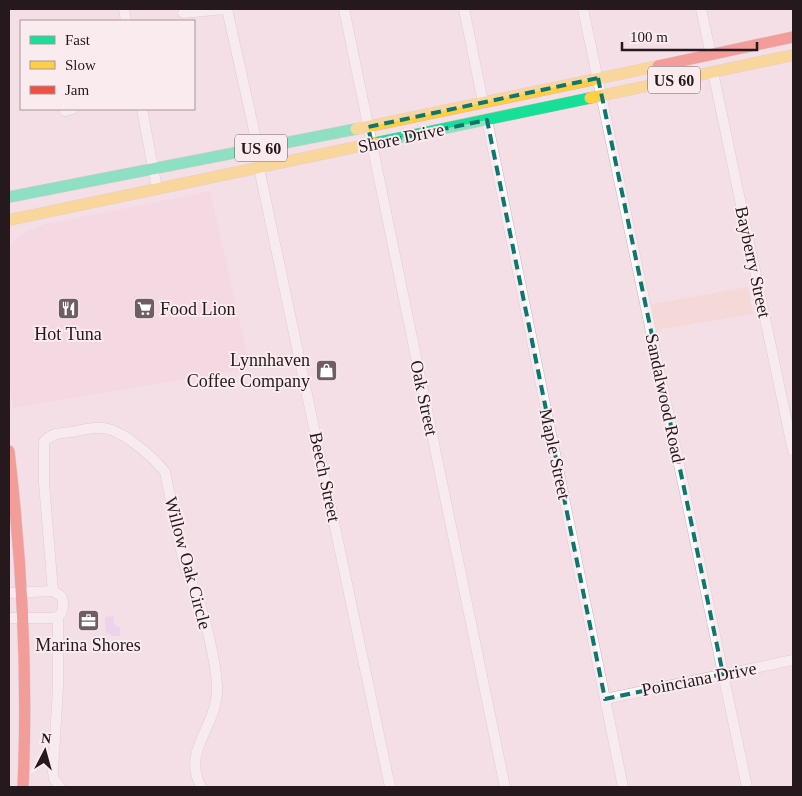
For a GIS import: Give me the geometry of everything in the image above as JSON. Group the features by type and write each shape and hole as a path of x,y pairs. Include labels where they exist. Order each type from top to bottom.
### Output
{"main road":[{"name":"Shore Drive","path":"9,197 368,126 793,37"},
{"name":"Shore Drive","path":"9,220 793,55"},
{"path":"9,234 21,223 50,211"},
{"path":"9,451 18,522 23,592 24,787"}],"street":[{"path":"183,13 226,9 258,148"},
{"name":"Oak Street","path":"344,9 505,787"},
{"path":"464,9 483,102"},
{"name":"Sandalwood Road","path":"583,9 746,787"},
{"path":"701,9 711,55"},
{"name":"Bayberry Street","path":"712,72 793,451"},
{"path":"142,110 157,189"},
{"name":"Maple Street","path":"487,120 623,787"},
{"name":"Beech Street","path":"259,168 390,787"},
{"name":"Willow Oak Circle","path":"60,787 54,779 53,772 58,687 58,617 62,612 63,600 58,592 53,591 44,483 44,442 52,434 100,428 112,430 141,448 165,472 186,567 202,611 217,688 213,713 194,761 196,778 201,787"},
{"path":"9,593 53,591"},
{"path":"9,618 58,617"},
{"name":"Poinciana Drive","path":"605,699 793,660"}],"highlighted area":[{"path":"598,78 723,674 605,699 487,120 372,144 368,127"}],"shaded area":[{"path":"210,191 250,368 13,408 9,382 9,250 13,242 29,230 46,224"},
{"path":"748,287 753,314 656,330 651,304"},
{"path":"113,616 114,624 120,628 120,636 111,636 106,632 105,617"}],"traffic: fast":[{"path":"375,143 590,98"},
{"path":"9,197 356,129"}],"traffic: slow":[{"path":"590,98 793,55"},
{"path":"356,129 658,66"},
{"path":"9,220 375,143"}],"traffic: jam":[{"path":"658,66 793,37"},
{"path":"9,451 23,619 25,703 23,787"}],"place":[{"name":"Hot Tuna","path":"68,309"},
{"name":"Food Lion","path":"144,309"},
{"name":"Lynnhaven Coffee Company","path":"326,370"},
{"name":"Marina Shores","path":"88,620"}]}
